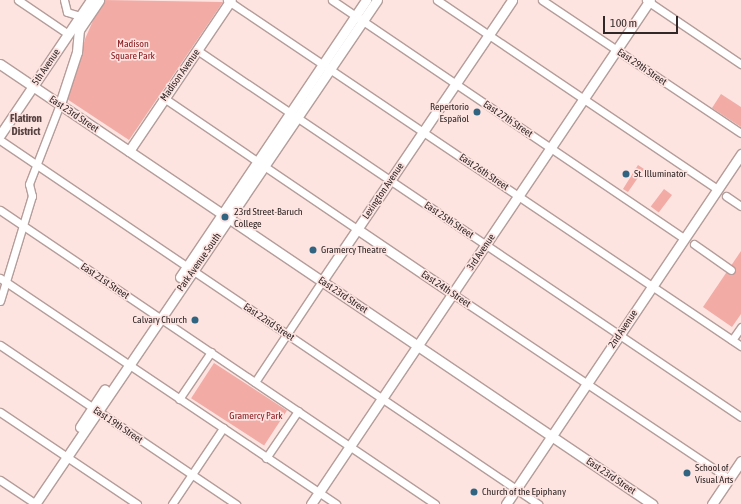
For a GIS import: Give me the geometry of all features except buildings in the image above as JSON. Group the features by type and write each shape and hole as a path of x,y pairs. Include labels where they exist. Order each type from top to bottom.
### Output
{"main road":[{"name":"5th Avenue","path":"0,134 91,0"},
{"path":"60,104 76,56 79,30 99,0"},
{"name":"Park Avenue South","path":"359,18 366,0"},
{"name":"Park Avenue South","path":"33,503 359,18 377,0"},
{"name":"Lexington Avenue","path":"322,281 512,0"},
{"name":"Madison Avenue","path":"129,151 229,1"},
{"name":"3rd Avenue","path":"311,504 584,99 648,1"},
{"name":"East 23rd Street","path":"0,64 652,504"},
{"name":"2nd Avenue","path":"506,504 741,154"},
{"name":"East 24th Street","path":"357,229 453,294"},
{"path":"712,504 741,461"}],"street":[{"path":"18,0 68,34"},
{"path":"64,0 67,12 80,16"},
{"name":"East 27th Street","path":"332,0 684,238"},
{"path":"437,0 717,188"},
{"name":"East 29th Street","path":"542,0 741,134"},
{"name":"East 26th Street","path":"229,1 741,346"},
{"path":"648,1 741,64"},
{"name":"East 25th Street","path":"197,50 741,417"},
{"name":"East 24th Street","path":"164,98 357,229"},
{"path":"0,300 3,280 32,196 29,186 36,164 60,104"},
{"name":"East 22nd Street","path":"0,140 538,504"},
{"path":"726,196 741,206"},
{"name":"East 21st Street","path":"0,210 350,446"},
{"path":"694,244 731,270"},
{"path":"3,280 336,504"},
{"name":"Lexington Avenue","path":"255,382 286,333 322,281"},
{"name":"East 24th Street","path":"453,294 729,479"},
{"path":"732,340 741,327"},
{"name":"East 19th Street","path":"0,345 236,504"},
{"path":"179,399 211,352"},
{"path":"266,458 298,411"},
{"path":"0,412 137,504"},
{"path":"172,504 223,428"},
{"path":"350,446 435,504"},
{"path":"0,480 33,503"}],"green space":[{"name":"Madison Square Park","path":"102,0 223,2 129,140 67,99 85,39"},
{"path":"721,94 741,107 741,127 712,108"},
{"path":"638,165 644,169 628,192 623,189"},
{"path":"664,189 672,195 659,213 651,207"},
{"path":"741,251 741,314 732,327 703,307"},
{"name":"Gramercy Park","path":"214,363 287,410 264,446 191,398"}],"place":[{"name":"Repertorio Español","path":"477,112"},
{"name":"St. Illuminator","path":"626,174"},
{"name":"23rd Street-Baruch College","path":"225,217"},
{"name":"Gramercy Theatre","path":"313,250"},
{"name":"Calvary Church","path":"195,320"},
{"name":"School of Visual Arts","path":"687,473"},
{"name":"Church of the Epiphany","path":"474,492"}],"district":[{"name":"Flatiron District","path":"26,125"}]}
